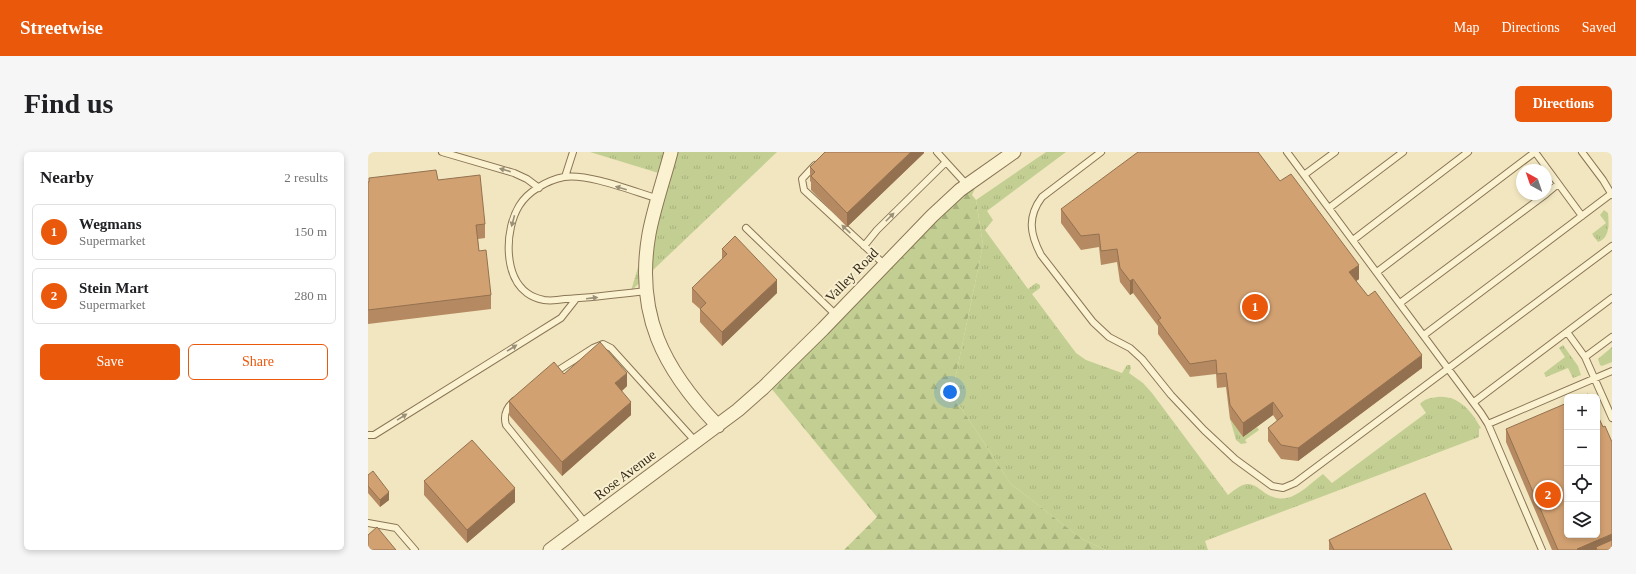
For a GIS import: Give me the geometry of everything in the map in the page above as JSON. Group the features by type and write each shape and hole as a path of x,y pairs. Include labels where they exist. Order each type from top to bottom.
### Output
{"street":[{"path":"672,152 646,252 645,274 647,291 653,325 659,344 669,364 699,407 718,426"},
{"name":"Valley Road","path":"718,426 763,388 932,216 968,185 1014,152"},
{"name":"Rose Avenue","path":"550,550 718,426"}],"lane":[{"path":"442,152 514,173 527,179 539,188"},
{"path":"565,177 573,152"},
{"path":"937,152 968,185"},
{"path":"1101,152 1042,197 1036,206 1031,229 1041,256 1093,322 1109,337 1130,348 1138,355 1171,395 1204,430 1235,459 1272,486 1283,488 1295,483 1612,246"},
{"path":"1287,152 1474,402 1488,424 1542,550"},
{"path":"1304,175 1335,152"},
{"path":"1329,208 1403,152"},
{"path":"1353,240 1468,152"},
{"path":"1376,272 1535,152 1582,216"},
{"path":"1424,335 1612,194 1584,153"},
{"path":"822,158 802,179 804,190 885,265"},
{"path":"864,246 877,230 946,162"},
{"path":"647,291 576,299 545,300 527,293 515,278 509,259 509,240 513,218 520,204 546,183 565,177 591,178 659,199"},
{"path":"1552,189 1558,184"},
{"path":"1400,303 1538,200"},
{"path":"746,228 836,315"},
{"path":"1474,402 1612,298"},
{"path":"368,435 374,435 562,318 576,299"},
{"path":"1566,332 1585,357 1612,418"},
{"path":"1585,357 1612,337"},
{"path":"549,376 593,348 603,344 610,348 696,442"},
{"path":"1488,424 1612,371"},
{"path":"518,397 508,407 504,418 506,425 586,524"},
{"path":"368,522 396,528 415,550"}],"green space":[{"path":"590,152 777,152 631,291 665,175"},
{"path":"1046,152 1066,152 987,211 993,220 985,230 1028,289 1036,283 1040,285 1040,288 1032,294 1076,353 1086,360 1122,373 1127,365 1130,365 1131,368 1129,373 1143,383 1152,393 1228,495 1239,487 1252,484 1274,497 1280,499 1287,498 1301,491 1323,474 1332,483 1426,413 1420,404 1430,398 1445,397 1458,401 1464,405 1481,428 1479,429 1479,437 1205,541 1208,550 1106,550 1082,539 1011,484 952,394 983,245 976,200"},
{"path":"983,171 972,195 976,200 983,245 952,394 1011,484 1082,539 1106,550 844,550 877,517 766,382"},
{"path":"1604,210 1608,213 1608,230 1605,237 1598,242 1592,234 1606,223 1600,215"},
{"path":"1563,345 1578,366 1581,375 1573,378 1568,368 1546,377 1544,373 1565,357 1559,348"},
{"path":"1612,347 1612,362 1602,366 1600,365 1598,359"},
{"path":"1230,419 1243,437 1257,427 1259,430 1245,440 1247,443 1241,444 1236,440"}],"building":[{"path":"825,152 911,152 847,213 811,176 815,172 810,167"},
{"path":"1138,152 1258,152 1280,181 1291,174 1359,265 1349,272 1368,296 1375,291 1422,355 1298,448 1281,445 1268,428 1283,416 1273,402 1243,423 1230,405 1226,373 1217,374 1216,360 1190,364 1158,320 1161,318 1133,279 1130,281 1120,268 1117,249 1101,251 1099,234 1081,236 1061,209"},
{"path":"436,170 438,180 480,175 485,224 476,225 479,251 486,250 491,295 368,310 369,178"},
{"path":"735,236 777,280 722,332 700,309 706,303 692,288 727,254 722,249"},
{"path":"600,342 627,373 615,383 631,402 562,462 509,401 554,362 564,374"},
{"path":"1564,404 1564,538 1600,538 1600,420 1603,427 1605,426 1612,442 1612,534 1577,549 1578,550 1558,550 1506,429"},
{"path":"472,440 515,488 467,530 424,481"},
{"path":"373,471 389,492 380,500 368,486 368,475"},
{"path":"1425,493 1452,550 1334,550 1329,540"},
{"path":"377,527 396,550 368,550 368,535"},
{"path":"1612,540 1612,550 1597,550 1596,547"}],"place":[{"name":"Wegmans","path":"1255,307"},
{"name":"Stein Mart","path":"1548,495"}]}
